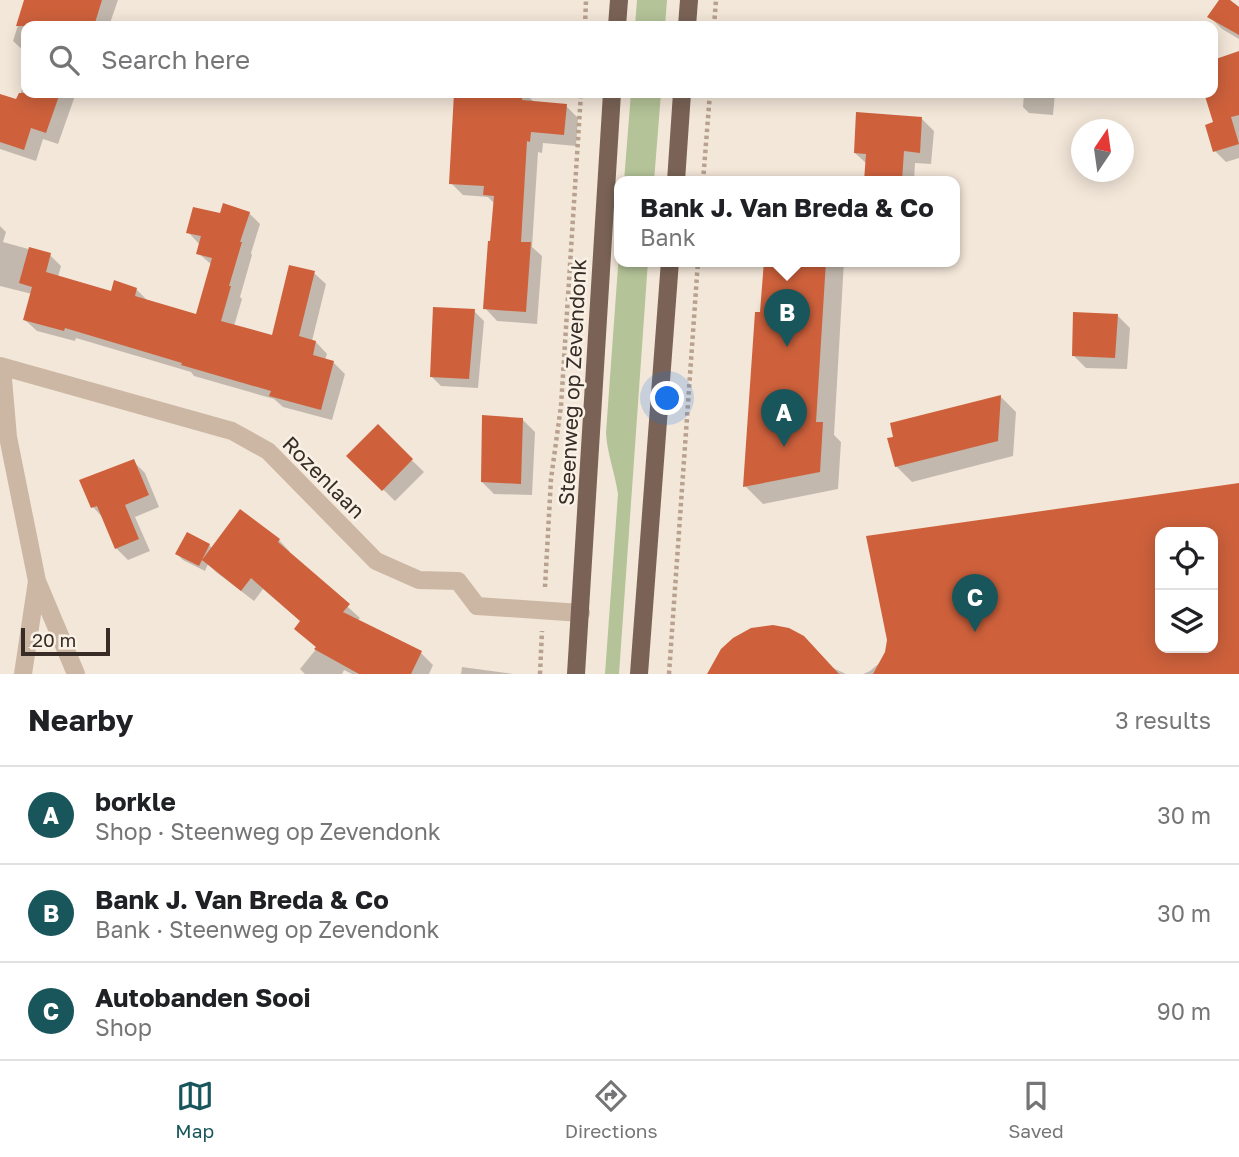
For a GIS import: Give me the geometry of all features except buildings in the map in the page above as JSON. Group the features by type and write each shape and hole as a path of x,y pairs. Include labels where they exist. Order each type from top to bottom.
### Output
{"main road":[{"path":"617,21 619,0"},
{"path":"687,21 689,0"},
{"name":"Steenweg op Zevendonk","path":"576,674 612,98"},
{"path":"676,176 682,98"},
{"path":"639,674 670,267"}],"street":[{"name":"Rozenlaan","path":"1,366 232,430 268,451 376,561 419,580 458,581 477,606 544,610"},
{"path":"1,366 8,437 37,581 76,674"},
{"path":"23,674 37,581"},
{"path":"544,610 581,613"}],"path":[{"path":"585,21 586,0"},
{"path":"714,21 716,0"},
{"path":"540,674 551,479 561,406 581,98"},
{"path":"704,176 709,98"},
{"path":"669,674 698,267"}],"green space":[{"path":"637,0 667,0 665,21 635,21"},
{"path":"631,98 661,98 654,176 624,176"},
{"path":"618,267 648,267 619,674 605,674 618,494 606,433"}],"place":[{"name":"Bank J. Van Breda & Co","path":"787,347"},
{"name":"borkle","path":"784,447"},
{"name":"Autobanden Sooi","path":"975,632"}]}
